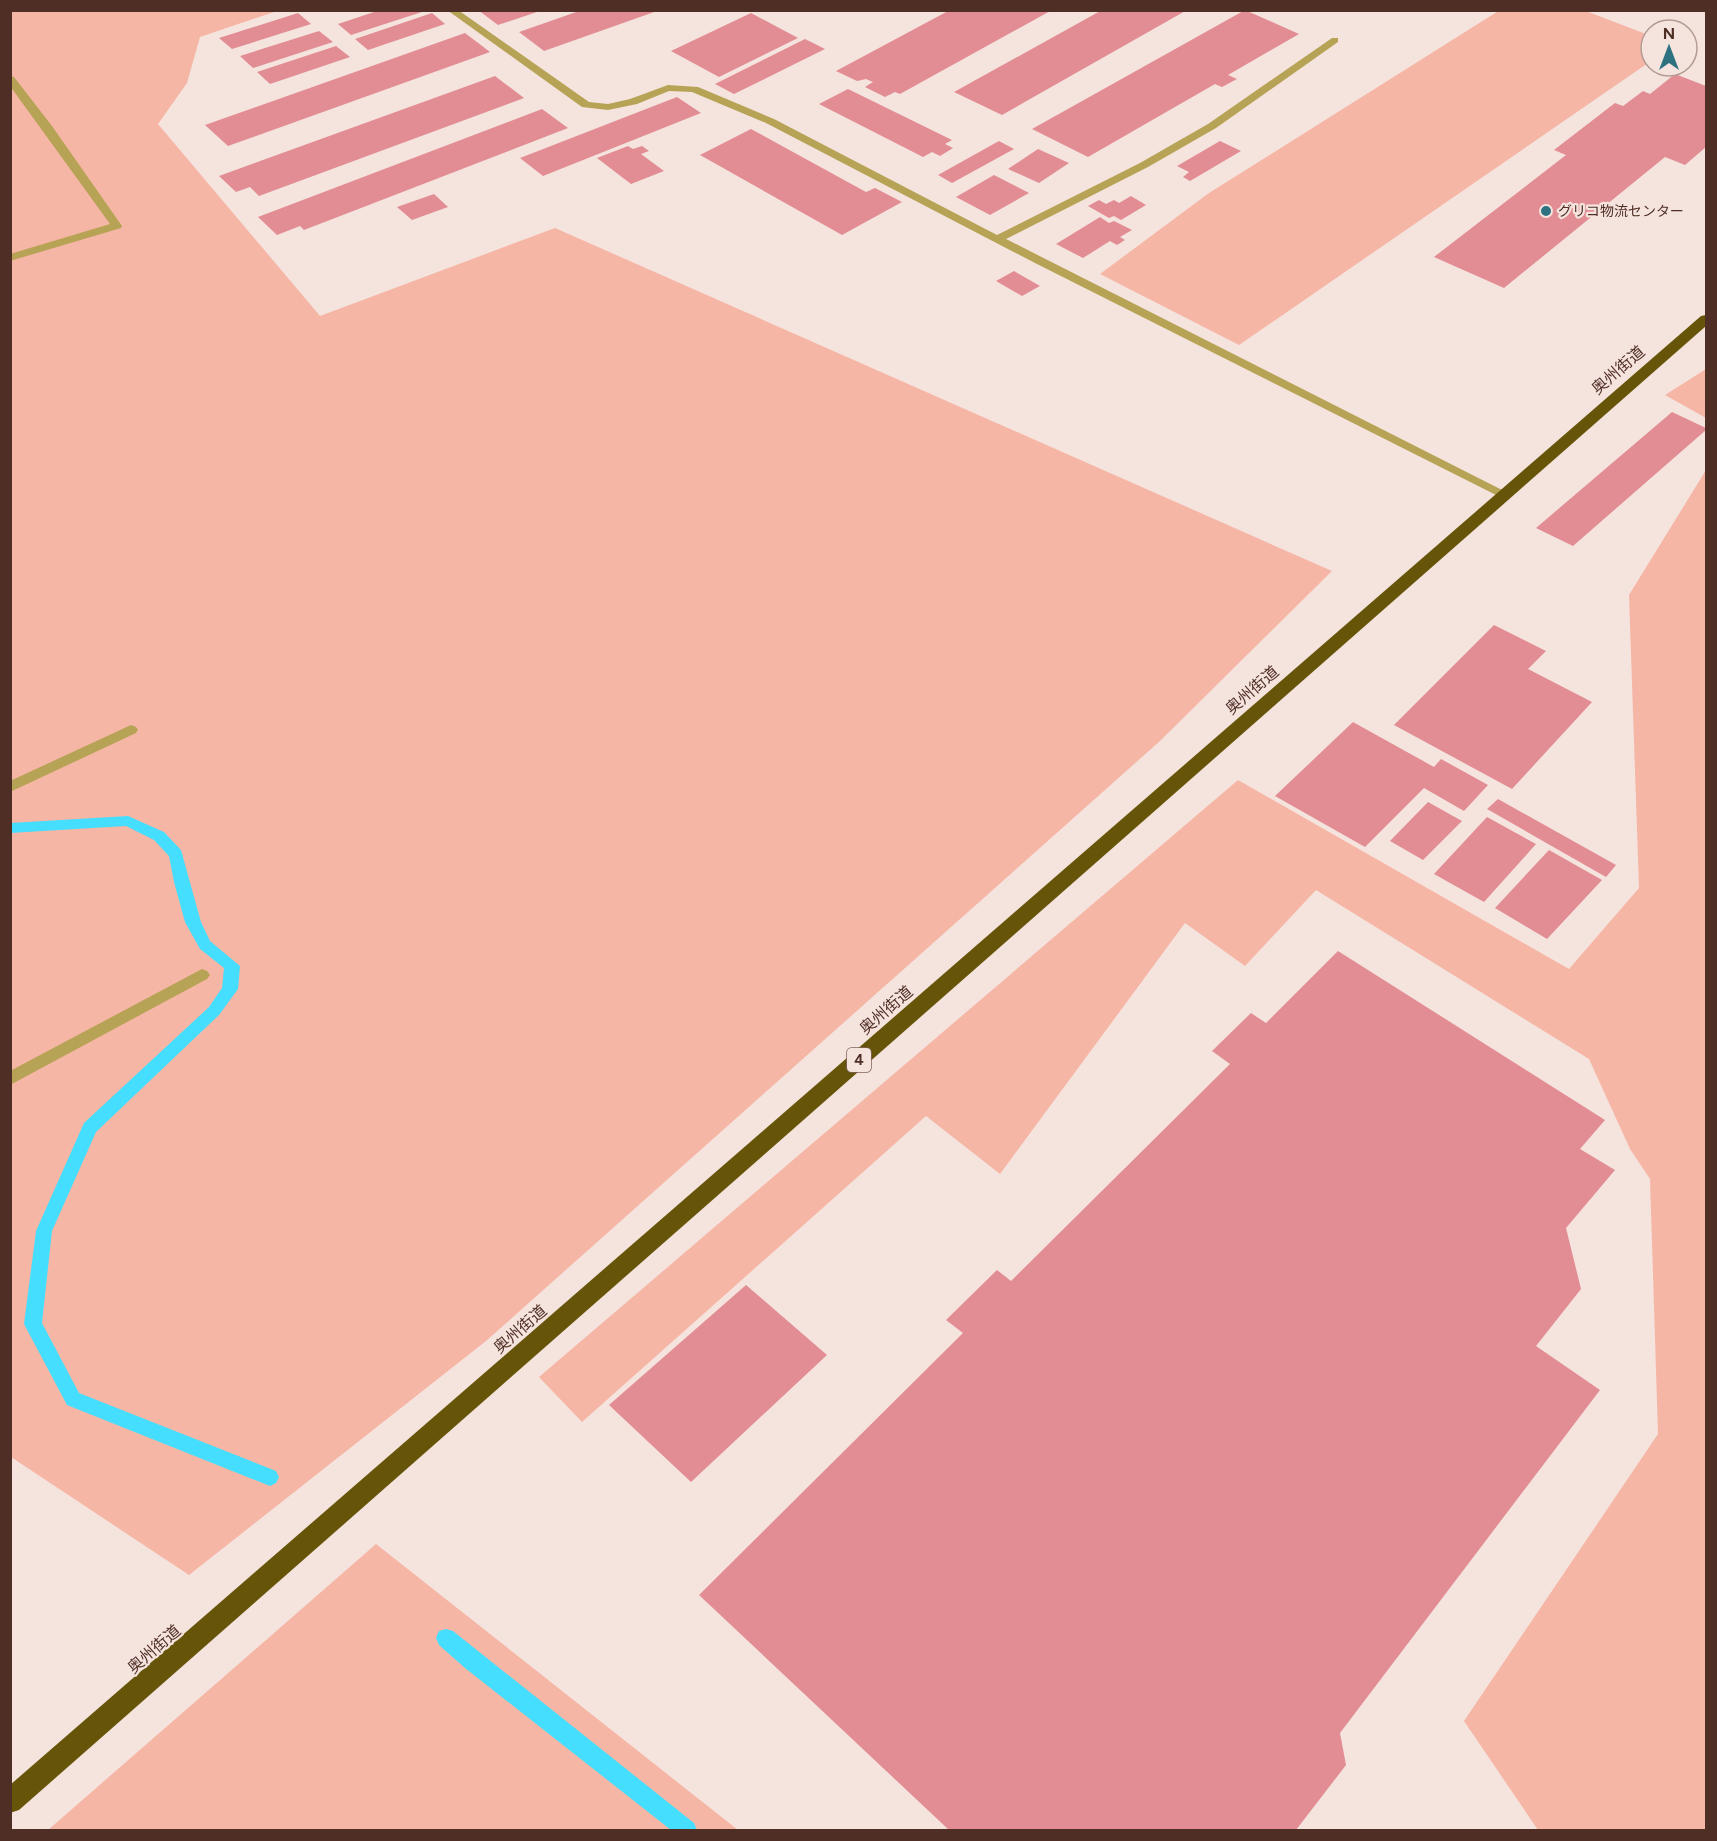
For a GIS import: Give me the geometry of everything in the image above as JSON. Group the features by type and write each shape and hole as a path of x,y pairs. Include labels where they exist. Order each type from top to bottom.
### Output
{"highway":[{"name":"奥州街道","path":"10,1800 1707,319"}],"lane":[{"path":"451,10 586,105 608,107 633,102 668,88 694,89 770,121 998,239 1506,495"},
{"path":"998,239 1144,165 1212,126 1335,40"},
{"path":"10,79 48,128 117,226 10,258"},
{"path":"10,787 131,730"},
{"path":"10,1079 202,975"}],"shaded area":[{"path":"1500,10 1586,11 1639,31 1639,69 1239,345 1100,274 1209,193"},
{"path":"10,11 277,11 200,37 187,83 158,124 320,316 555,228 1332,571 1160,741 486,1341 189,1575 11,1457"},
{"path":"1706,369 1706,418 1665,395"},
{"path":"1706,470 1706,1830 1538,1830 1464,1721 1658,1434 1650,1179 1630,1149 1589,1059 1316,890 1245,966 1185,923 1000,1174 926,1116 582,1422 539,1377 1238,780 1569,969 1639,888 1629,595"},
{"path":"376,1544 738,1830 48,1830"}],"building":[{"path":"380,10 425,11 351,35 338,24"},
{"path":"478,10 539,10 540,11 498,25"},
{"path":"582,10 657,11 544,51 519,32"},
{"path":"950,10 1052,10 900,94 895,92 885,97 865,87 873,82 866,79 857,81 836,71"},
{"path":"1102,10 1187,10 1002,115 954,92"},
{"path":"1245,10 1299,34 1228,75 1237,79 1222,87 1215,84 1088,157 1032,129"},
{"path":"298,13 311,24 232,49 219,38"},
{"path":"432,13 445,24 368,50 355,39"},
{"path":"751,13 798,38 719,77 671,51"},
{"path":"319,31 333,42 253,68 240,56"},
{"path":"465,33 490,52 228,146 205,125"},
{"path":"805,39 825,49 734,94 715,84"},
{"path":"336,46 350,57 270,84 257,72"},
{"path":"495,76 524,98 259,196 250,187 236,192 219,176"},
{"name":"グリコ物流センター","path":"1670,78 1685,78 1706,86 1706,147 1685,165 1665,157 1504,288 1434,257 1566,155 1554,150 1615,103 1623,106 1643,91 1650,94"},
{"path":"848,89 952,140 945,144 953,148 940,156 932,152 923,157 819,104"},
{"path":"677,97 701,113 543,176 520,158"},
{"path":"542,109 568,128 304,230 300,226 277,235 258,217"},
{"path":"751,129 866,192 875,188 902,202 842,235 700,155"},
{"path":"999,141 1014,149 952,183 938,175"},
{"path":"1220,141 1241,151 1190,181 1183,177 1189,172 1177,166"},
{"path":"628,146 633,149 642,146 649,151 641,154 664,171 631,184 597,158"},
{"path":"1038,149 1069,163 1039,183 1008,169"},
{"path":"994,175 1029,193 990,215 956,197"},
{"path":"434,194 448,207 412,220 397,207"},
{"path":"1131,196 1146,205 1121,220 1114,216 1109,218 1088,206 1099,200 1106,204 1114,200 1119,203"},
{"path":"1100,217 1109,223 1114,221 1132,230 1120,237 1125,240 1117,245 1110,241 1083,258 1056,244"},
{"path":"1014,271 1040,286 1022,296 996,281"},
{"path":"1672,412 1706,430 1573,546 1536,528"},
{"path":"1494,625 1546,651 1528,669 1592,702 1512,789 1394,725"},
{"path":"1353,722 1434,767 1441,759 1488,785 1464,811 1424,788 1365,847 1275,796"},
{"path":"1498,799 1616,865 1606,877 1487,809"},
{"path":"1428,802 1462,821 1423,860 1390,841"},
{"path":"1487,817 1536,844 1484,902 1434,874"},
{"path":"1549,850 1602,880 1547,939 1495,908"},
{"path":"1338,951 1605,1120 1580,1149 1615,1170 1566,1228 1581,1289 1536,1346 1600,1390 1340,1733 1346,1765 1296,1830 949,1830 699,1595 963,1333 946,1320 997,1270 1011,1281 1230,1064 1212,1051 1251,1013 1266,1023"},
{"path":"746,1285 827,1355 691,1482 609,1405"}],"waterway":[{"path":"10,828 128,821 159,836 176,854 181,882 193,922 205,945 232,966 230,989 214,1011 90,1128 44,1231 33,1324 73,1399 270,1477"},
{"path":"446,1638 687,1830"}],"place":[{"name":"グリコ物流センター","path":"1546,211"}]}
